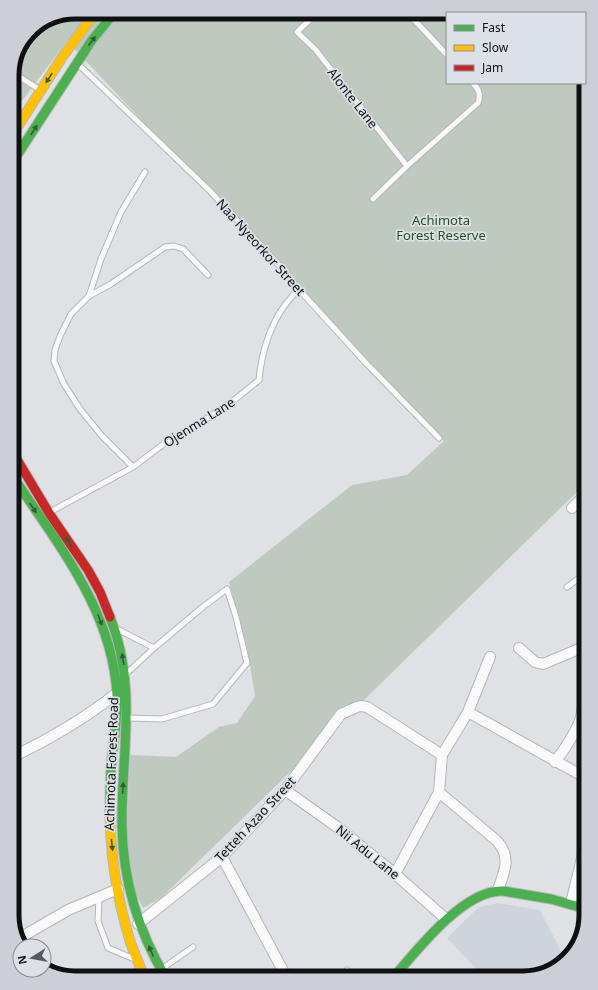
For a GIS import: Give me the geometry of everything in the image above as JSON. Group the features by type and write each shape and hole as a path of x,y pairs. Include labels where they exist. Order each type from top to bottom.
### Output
{"main road":[{"path":"19,124 63,56 91,19"},
{"path":"19,152 56,97 77,62 109,19"},
{"name":"Achimota Forest Road","path":"19,463 49,512 93,579 102,595 115,628 123,659 127,718 122,826 123,846 129,888 138,924 160,969"},
{"name":"Achimota Forest Road","path":"19,486 70,563 91,600 106,640 115,677 118,716 112,760 110,832 118,890 124,919 142,971"},
{"path":"399,971 446,919 478,896 498,890 571,903 579,906"}],"street":[{"path":"41,90 56,97"},
{"path":"572,508 579,501"},
{"path":"519,648 536,662 543,664 579,649"},
{"path":"395,874 439,792 442,755 468,712 490,657"},
{"path":"19,753 63,731 93,712 117,693"},
{"name":"Tetteh Azao Street","path":"138,924 222,857 285,790 338,717 348,710 361,706 367,707 442,755"},
{"path":"468,712 579,774"},
{"path":"555,762 579,725"},
{"name":"Nii Adu Lane","path":"285,790 340,829 395,874 446,919"},
{"path":"439,792 497,841 503,848 506,863 498,890"},
{"path":"222,857 283,971"},
{"path":"571,903 579,870"},
{"path":"23,936 68,910 118,890"}],"lane":[{"name":"Alonte Lane","path":"311,19 298,32 315,49 407,166"},
{"path":"414,19 446,54"},
{"name":"Naa Nyeorkor Street","path":"77,62 209,190 279,265 283,272 298,289 365,362 439,438"},
{"path":"19,76 41,90"},
{"path":"373,199 407,166 478,103 480,96 478,89 474,84"},
{"path":"89,296 101,259 121,212 145,172"},
{"path":"133,467 102,436 80,409 64,384 54,361 57,343 71,314 89,296 135,268 165,247 174,246 183,249 208,275"},
{"name":"Ojenma Lane","path":"49,512 133,467 168,440 197,425 233,402 259,380 266,345 279,314 298,289"},
{"path":"567,587 579,578"},
{"path":"125,676 154,648 204,606 227,589 236,617 247,663 213,704 162,719 127,718"},
{"path":"115,628 154,648"},
{"path":"99,897 98,922 108,948 138,960"},
{"path":"160,969 193,947"}],"shaded area":[{"path":"497,903 540,910 563,954 554,962 534,970 478,971 447,938 479,907"}],"green space":[{"name":"Achimota Forest Reserve","path":"75,19 446,19 446,84 579,84 579,490 161,898 143,908 132,886 126,846 130,755 176,757 219,727 237,723 255,696 247,647 229,582 352,485 407,475 444,441 67,41 19,105 19,71 25,50 31,41 44,28 64,20"}],"traffic: fast":[{"path":"19,152 92,40 109,19"},
{"path":"19,485 80,578 94,606 105,634 113,664 117,695 111,771 110,810"},
{"path":"110,617 119,643 124,669 126,695 122,799 122,826 125,866 140,924 147,942 162,971"},
{"path":"399,971 442,924 473,900 488,893 503,891 551,899 579,907"}],"traffic: slow":[{"path":"19,124 63,56 91,19"},
{"path":"110,810 111,843 121,909 130,941 141,971"}],"traffic: jam":[{"path":"19,463 49,513 88,570 100,592 110,617"}]}
